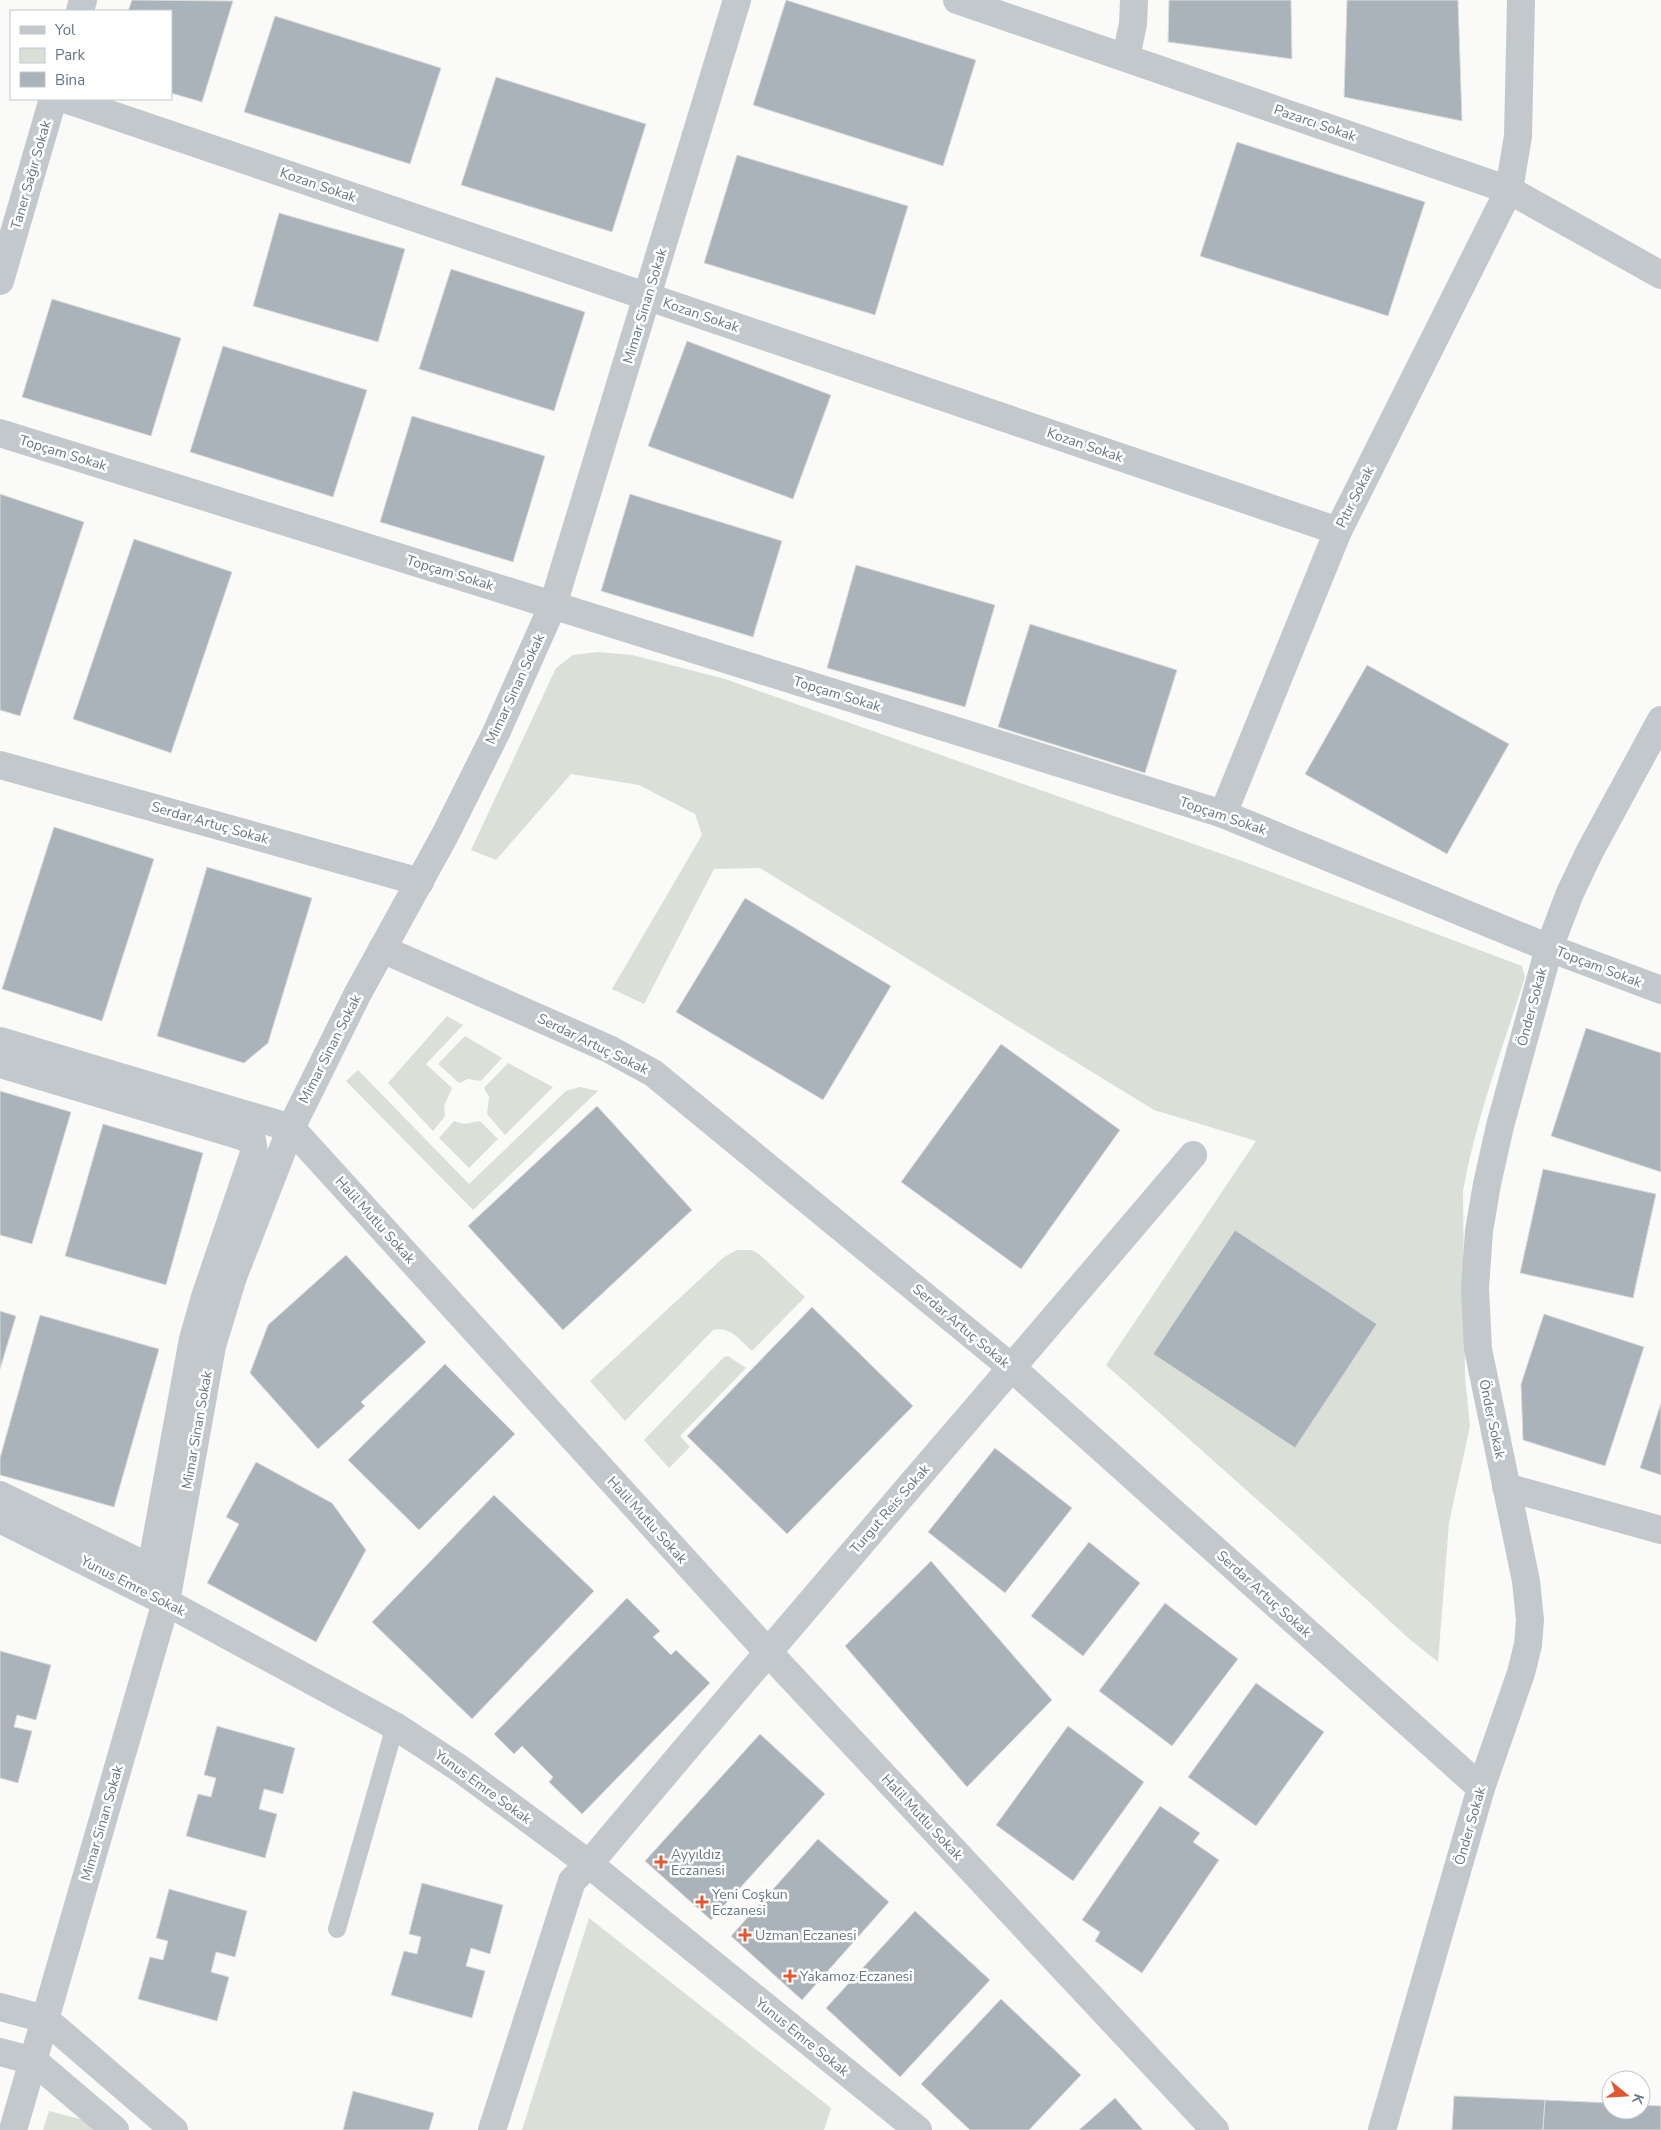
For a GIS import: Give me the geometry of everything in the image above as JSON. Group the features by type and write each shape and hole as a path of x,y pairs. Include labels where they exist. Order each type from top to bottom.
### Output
{"street":[{"name":"Mimar Sinan Sokak","path":"13,2130 166,1602 212,1346 233,1276 291,1128 382,949 420,882 496,733 553,605 738,0"},
{"name":"Pazarcı Sokak","path":"956,0 1509,190 1661,275"},
{"path":"1126,57 1133,24 1134,0"},
{"name":"Pıtır Sokak","path":"1223,814 1338,531 1509,190 1518,136 1521,0"},
{"name":"Taner Sağır Sokak","path":"0,281 53,100"},
{"name":"Kozan Sokak","path":"68,100 1338,531"},
{"name":"Topçam Sokak","path":"0,433 1223,814 1548,948 1661,990"},
{"name":"Önder Sokak","path":"1382,2130 1480,1788 1521,1673 1528,1645 1530,1620 1526,1581 1478,1349 1475,1288 1479,1231 1487,1184 1548,948 1570,893 1590,851 1661,720"},
{"name":"Serdar Artuç Sokak","path":"0,765 420,882"},
{"name":"Serdar Artuç Sokak","path":"382,949 609,1049 653,1073 1012,1368 1480,1788"},
{"path":"0,1041 291,1128"},
{"path":"0,1064 235,1134 252,1140 254,1153 205,1297 193,1340 151,1568 0,1495"},
{"name":"Halil Mutlu Sokak","path":"291,1128 767,1651 1215,2130"},
{"name":"Turgut Reis Sokak","path":"492,2130 572,1881 589,1864 767,1651 1012,1368 1193,1154"},
{"path":"1506,1487 1661,1530"},
{"name":"Yunus Emre Sokak","path":"0,1519 166,1602 396,1726 459,1768 589,1864 918,2130"},
{"path":"0,2007 45,2019 174,2130"},
{"path":"0,2052 34,2061 115,2130"}],"lane":[{"path":"337,1928 396,1726"}],"green space":[{"path":"598,652 632,655 725,679 1242,861 1522,966 1525,977 1475,1137 1463,1191 1465,1376 1470,1426 1449,1523 1438,1662 1407,1637 1290,1529 1106,1365 1256,1141 1154,1110 760,868 714,869 644,1004 612,989 702,835 695,814 639,785 571,774 496,860 471,850 556,668 573,655"},
{"path":"447,1016 463,1025 426,1064 452,1088 444,1106 445,1116 433,1131 388,1083"},
{"path":"465,1036 502,1058 481,1081 468,1079 459,1083 438,1064"},
{"path":"508,1063 553,1087 505,1135 487,1114 489,1097 484,1088"},
{"path":"358,1070 469,1184 566,1091 580,1087 598,1091 473,1210 346,1081"},
{"path":"454,1121 464,1124 480,1121 498,1139 469,1168 439,1138"},
{"path":"737,1250 752,1250 759,1254 805,1297 752,1351 730,1332 719,1329 713,1330 625,1421 590,1381 724,1257"},
{"path":"728,1356 746,1368 680,1436 690,1447 669,1468 644,1440 724,1357"},
{"path":"589,1918 831,2108 824,2130 522,2130"},
{"path":"49,2111 99,2124 99,2130 43,2130"}],"building":[{"path":"132,0 233,1 202,102 172,93 172,10 128,10"},
{"path":"786,0 976,60 943,166 753,105"},
{"path":"1169,0 1291,0 1292,59 1168,42"},
{"path":"1347,0 1458,0 1462,121 1344,97"},
{"path":"275,16 441,68 410,164 244,112"},
{"path":"496,77 646,124 612,232 461,185"},
{"path":"1237,142 1425,202 1388,316 1200,256"},
{"path":"737,155 908,206 875,315 704,263"},
{"path":"279,213 405,249 378,342 253,306"},
{"path":"451,269 585,312 554,411 419,369"},
{"path":"52,299 181,338 151,436 22,397"},
{"path":"687,341 831,395 793,499 648,446"},
{"path":"223,346 367,390 333,497 190,452"},
{"path":"412,416 545,456 513,562 380,522"},
{"path":"0,494 84,522 20,716 0,710"},
{"path":"630,494 782,541 753,637 601,591"},
{"path":"134,539 232,572 171,753 73,719"},
{"path":"856,565 995,605 965,707 827,668"},
{"path":"1030,624 1177,670 1145,773 998,727"},
{"path":"1367,665 1509,744 1447,854 1305,774"},
{"path":"54,827 154,859 102,1021 2,989"},
{"path":"207,867 312,898 268,1043 244,1063 157,1036"},
{"path":"745,898 891,986 823,1100 676,1012"},
{"path":"1586,1028 1661,1053 1661,1172 1551,1136"},
{"path":"1001,1044 1120,1130 1021,1269 901,1182"},
{"path":"0,1091 71,1112 32,1244 0,1235"},
{"path":"597,1106 692,1210 563,1330 468,1226"},
{"path":"103,1124 203,1153 166,1285 65,1256"},
{"path":"1543,1169 1656,1194 1633,1298 1520,1273"},
{"path":"1235,1230 1377,1324 1295,1448 1153,1354"},
{"path":"346,1255 426,1342 361,1402 365,1406 318,1449 250,1373 268,1325"},
{"path":"812,1307 913,1406 787,1534 687,1436"},
{"path":"0,1311 16,1316 0,1369"},
{"path":"1544,1314 1644,1347 1605,1466 1523,1440 1521,1384"},
{"path":"40,1315 159,1349 114,1507 0,1475 0,1458"},
{"path":"445,1364 515,1434 419,1530 348,1460"},
{"path":"1661,1403 1661,1475 1640,1468"},
{"path":"995,1448 1072,1508 1005,1593 928,1532"},
{"path":"256,1462 332,1503 366,1550 316,1642 207,1583 239,1524 226,1517"},
{"path":"494,1495 594,1591 472,1719 372,1622"},
{"path":"1089,1542 1140,1583 1083,1656 1031,1616"},
{"path":"931,1561 1052,1700 967,1787 845,1646"},
{"path":"627,1598 660,1631 653,1637 671,1655 676,1650 710,1683 582,1814 549,1782 553,1777 522,1746 514,1754 494,1734"},
{"path":"1165,1603 1238,1659 1172,1746 1099,1691"},
{"path":"0,1651 51,1665 36,1720 17,1715 14,1727 32,1731 18,1783 0,1778"},
{"path":"1256,1683 1324,1732 1256,1826 1188,1777"},
{"path":"217,1726 295,1748 283,1794 264,1789 259,1809 277,1814 265,1858 186,1836 198,1794 211,1797 216,1778 204,1775"},
{"path":"1068,1726 1144,1782 1073,1881 996,1825"},
{"path":"760,1734 825,1794 711,1920 645,1861"},
{"path":"1160,1806 1200,1833 1193,1842 1219,1860 1142,1973 1095,1941 1100,1932 1082,1920"},
{"path":"818,1839 889,1902 802,2000 731,1936"},
{"path":"422,1883 503,1905 490,1954 471,1948 466,1966 485,1971 472,2018 391,1995 404,1951 417,1954 421,1937 409,1934"},
{"path":"169,1889 247,1911 235,1957 216,1952 211,1972 229,1977 217,2021 138,1999 150,1957 163,1960 168,1941 156,1938"},
{"path":"915,1911 990,1980 900,2077 826,2008"},
{"path":"1001,1999 1081,2075 1029,2130 970,2130 921,2084"},
{"path":"353,2091 434,2113 429,2130 343,2130"},
{"path":"1454,2096 1545,2100 1543,2130 1452,2130"},
{"path":"1115,2098 1143,2130 1079,2130"},
{"path":"1545,2100 1601,2103 1601,2120 1651,2120 1651,2106 1661,2106 1661,2130 1543,2130"}],"place":[{"name":"Ayyıldız Eczanesi","path":"661,1862"},
{"name":"Yeni Coşkun Eczanesi","path":"702,1902"},
{"name":"Uzman Eczanesi","path":"745,1935"},
{"name":"Yakamoz Eczanesi","path":"790,1976"}]}
